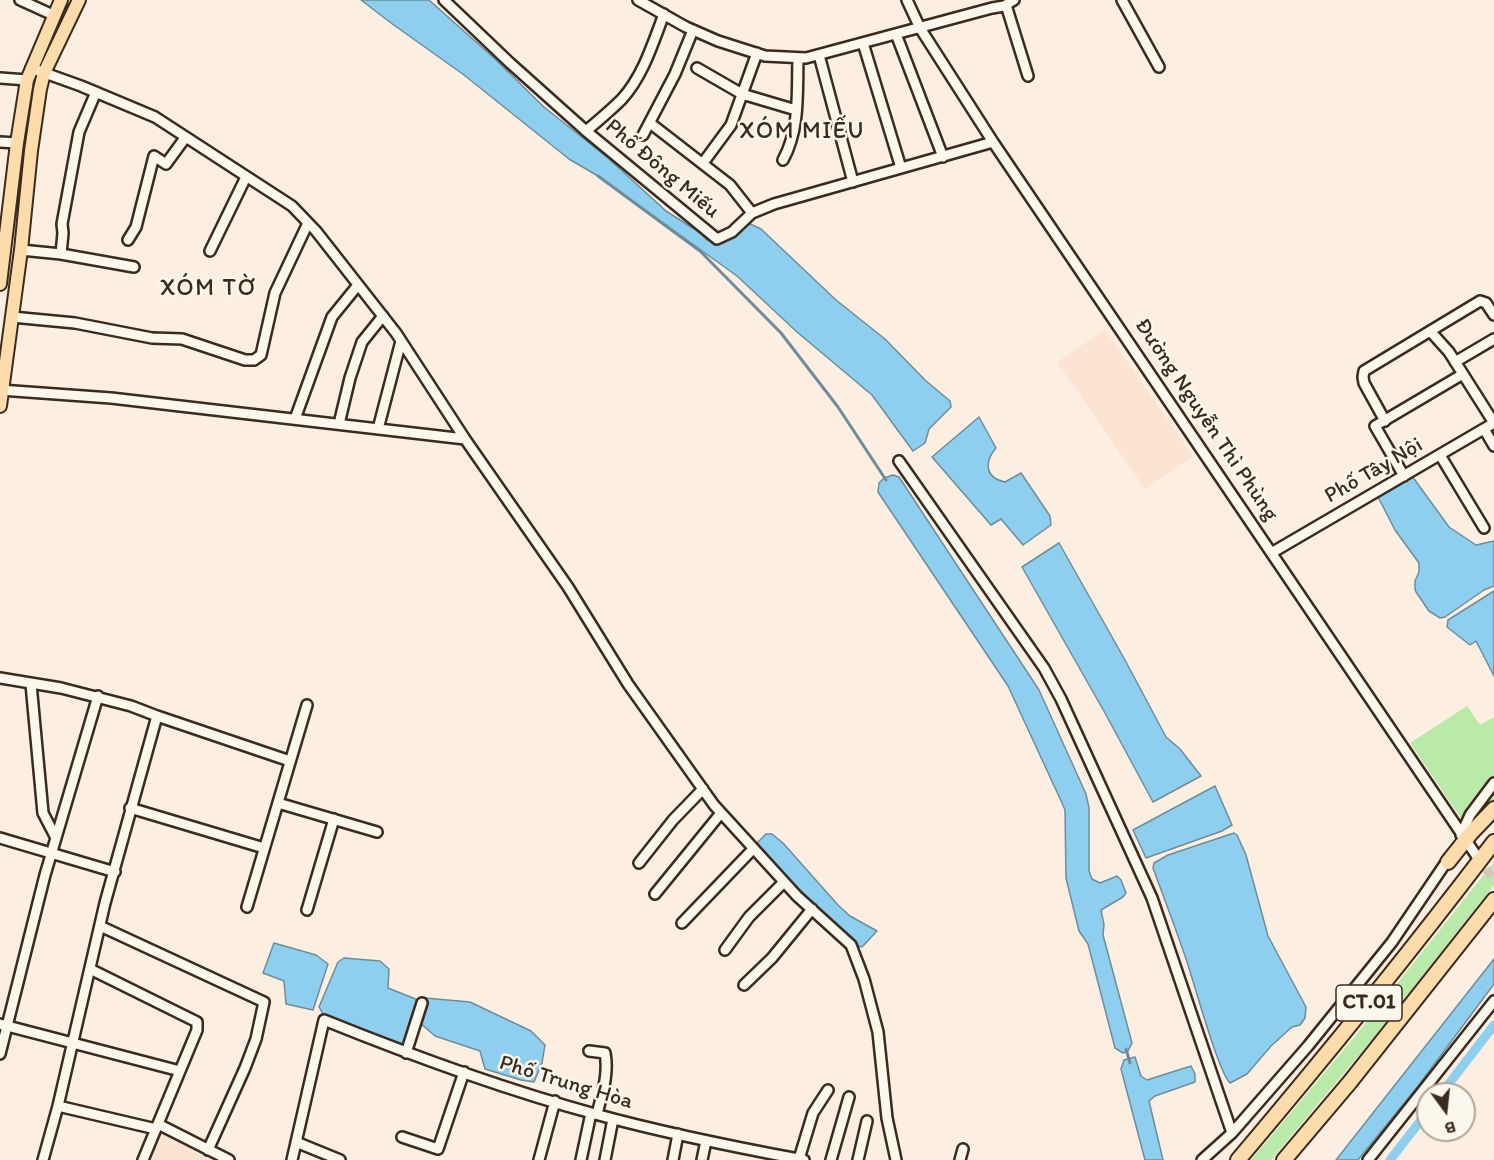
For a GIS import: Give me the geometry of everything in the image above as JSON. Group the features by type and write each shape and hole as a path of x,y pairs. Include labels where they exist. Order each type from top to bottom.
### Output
{"highway":[{"path":"1448,862 1464,836 1494,809"},
{"name":"CT.01","path":"1238,1160 1381,988 1494,842"},
{"name":"CT.01","path":"1284,1160 1350,1083 1494,900"}],"main road":[{"path":"0,285 4,217 29,74 61,0"},
{"path":"0,406 21,250 36,113 44,73 79,0"}],"street":[{"path":"20,0 53,15"},
{"name":"Phố Đông Miếu","path":"444,0 586,131 717,239 732,232 752,213 789,199 993,142"},
{"path":"638,0 718,41 765,56 798,58 819,55 1006,3 1028,76"},
{"name":"Đường Nguyễn Thì Phùng","path":"907,0 920,28 993,142 1273,552 1478,858"},
{"path":"1122,0 1160,67"},
{"path":"586,131 621,101 630,89 650,50 664,14"},
{"path":"643,135 675,74 693,30"},
{"path":"896,34 943,157"},
{"path":"862,43 901,168"},
{"path":"703,163 731,125 757,53"},
{"path":"819,55 853,182"},
{"path":"783,160 793,139 798,58"},
{"path":"697,68 742,94 796,110"},
{"path":"0,78 44,73 155,117 292,206 308,223 401,341 465,439 568,587 628,684 720,813 784,882 851,945 864,979 878,1032 887,1118 896,1160"},
{"path":"61,254 62,224 79,132 96,92"},
{"path":"650,123 730,184 752,213"},
{"path":"128,240 136,227 154,156 166,164 185,138"},
{"path":"0,142 17,142"},
{"path":"210,251 246,177"},
{"path":"12,317 75,323 152,338 182,339 245,360 254,360 261,355 275,293 308,223"},
{"path":"21,250 61,254 134,267"},
{"path":"295,419 332,317 358,285"},
{"path":"1385,421 1364,383 1362,377 1364,371 1480,301 1486,303 1494,315"},
{"path":"339,424 362,342 382,316"},
{"path":"1431,332 1455,362 1494,423"},
{"path":"1455,362 1494,339"},
{"path":"378,429 401,341"},
{"path":"1404,476 1375,426 1463,374"},
{"path":"1,390 111,398 465,439"},
{"name":"Phố Tây Nội","path":"1273,552 1494,423"},
{"path":"1484,429 1494,446"},
{"path":"1440,455 1484,528"},
{"path":"899,460 1044,668 1061,699 1152,898 1232,1132"},
{"path":"0,678 98,696 290,761"},
{"path":"32,684 43,813 56,838"},
{"path":"0,1054 4,1025 98,696"},
{"path":"247,907 307,705"},
{"path":"43,1160 130,808 157,716"},
{"path":"1464,836 1470,815 1494,783"},
{"path":"639,863 664,830 703,789"},
{"path":"278,802 377,832"},
{"path":"130,808 264,848"},
{"path":"655,894 720,813"},
{"path":"307,910 334,819"},
{"path":"0,838 115,872"},
{"path":"682,923 753,849"},
{"path":"1202,1160 1232,1132 1308,1046 1385,951 1448,862"},
{"path":"724,950 749,917 784,882"},
{"path":"744,986 772,958 812,909"},
{"path":"100,926 264,1002 256,1039 208,1150"},
{"path":"90,969 197,1022 197,1030 143,1160"},
{"path":"1368,1160 1494,1001"},
{"path":"406,1053 421,1007"},
{"name":"Phố Trung Hòa","path":"296,1142 324,1020 406,1053 594,1114 705,1141 801,1159"},
{"path":"4,1025 180,1071"},
{"path":"580,1160 608,1071 605,1053 589,1051"},
{"path":"402,1137 438,1149 464,1072"},
{"path":"801,1159 813,1113 828,1090"},
{"path":"831,1160 849,1097"},
{"path":"539,1160 555,1101"},
{"path":"58,1106 157,1127 229,1160"},
{"path":"605,1160 613,1119"},
{"path":"858,1160 867,1121"},
{"path":"674,1160 678,1134"},
{"path":"702,1160 705,1141"},
{"path":"292,1160 296,1142 340,1160"},
{"path":"960,1160 963,1149"}],"shaded area":[{"path":"1105,330 1193,456 1145,489 1057,362"},
{"path":"161,1131 211,1160 150,1160"}],"green space":[{"path":"1467,706 1480,725 1494,717 1494,801 1471,833 1410,743"},
{"path":"1494,862 1494,885 1371,1041 1271,1160 1251,1160 1352,1040"}],"water":[{"path":"361,0 429,0 494,58 544,107 608,158 666,211 702,234 707,240 714,240 748,223 761,229 836,300 885,339 925,380 950,401 951,407 929,429 925,443 913,451 872,395 797,332 737,276 598,176 569,159 464,75"},
{"path":"979,417 996,448 988,464 990,473 998,480 1005,482 1021,473 1050,516 1051,525 1023,545 1001,519 991,525 932,457"},
{"path":"893,475 899,477 1039,690 1086,794 1089,808 1089,871 1092,879 1100,883 1117,876 1126,893 1101,910 1103,935 1132,1043 1128,1051 1123,1053 1115,1048 1088,944 1079,931 1066,878 1065,810 1008,686 878,492 879,483 884,478"},
{"path":"1412,476 1449,527 1476,545 1494,541 1494,586 1484,590 1445,617 1440,618 1429,611 1416,592 1415,581 1419,572 1419,563 1395,530 1377,495"},
{"path":"1059,543 1166,737 1180,749 1201,776 1153,802 1022,567"},
{"path":"1494,591 1494,676 1476,641 1470,645 1447,627 1448,620"},
{"path":"1215,786 1232,825 1222,831 1146,858 1133,830"},
{"path":"1234,833 1246,855 1268,936 1306,1007 1305,1018 1300,1025 1292,1027 1271,1046 1247,1074 1230,1083 1219,1062 1185,956 1153,868 1154,863 1168,855"},
{"path":"766,834 772,834 783,843 850,916 877,931 862,947 757,850 758,842"},
{"path":"274,943 316,955 328,964 313,1010 286,1004 284,981 263,973"},
{"path":"344,958 380,961 389,969 388,988 418,1000 405,1046 323,1014 319,1007 338,962"},
{"path":"1494,959 1494,984 1421,1082 1416,1082 1416,1088 1358,1160 1336,1160"},
{"path":"425,998 470,1002 531,1031 545,1045 542,1063 534,1082 485,1069 480,1051 435,1036 420,1023"},
{"path":"1135,1057 1141,1076 1147,1080 1191,1066 1195,1074 1195,1082 1155,1096 1149,1101 1163,1160 1145,1160 1121,1069 1124,1060"}],"waterway":[{"path":"598,176 700,251 781,333 838,407 886,480"},
{"path":"1450,1082 1494,1025"},
{"path":"1126,1049 1130,1063"},
{"path":"1390,1160 1416,1126"}],"tunnel":[{"path":"1478,858 1494,880"}],"district":[{"name":"XÓM MIẾU","path":"802,132"},
{"name":"XÓM TỜ","path":"208,289"}]}
